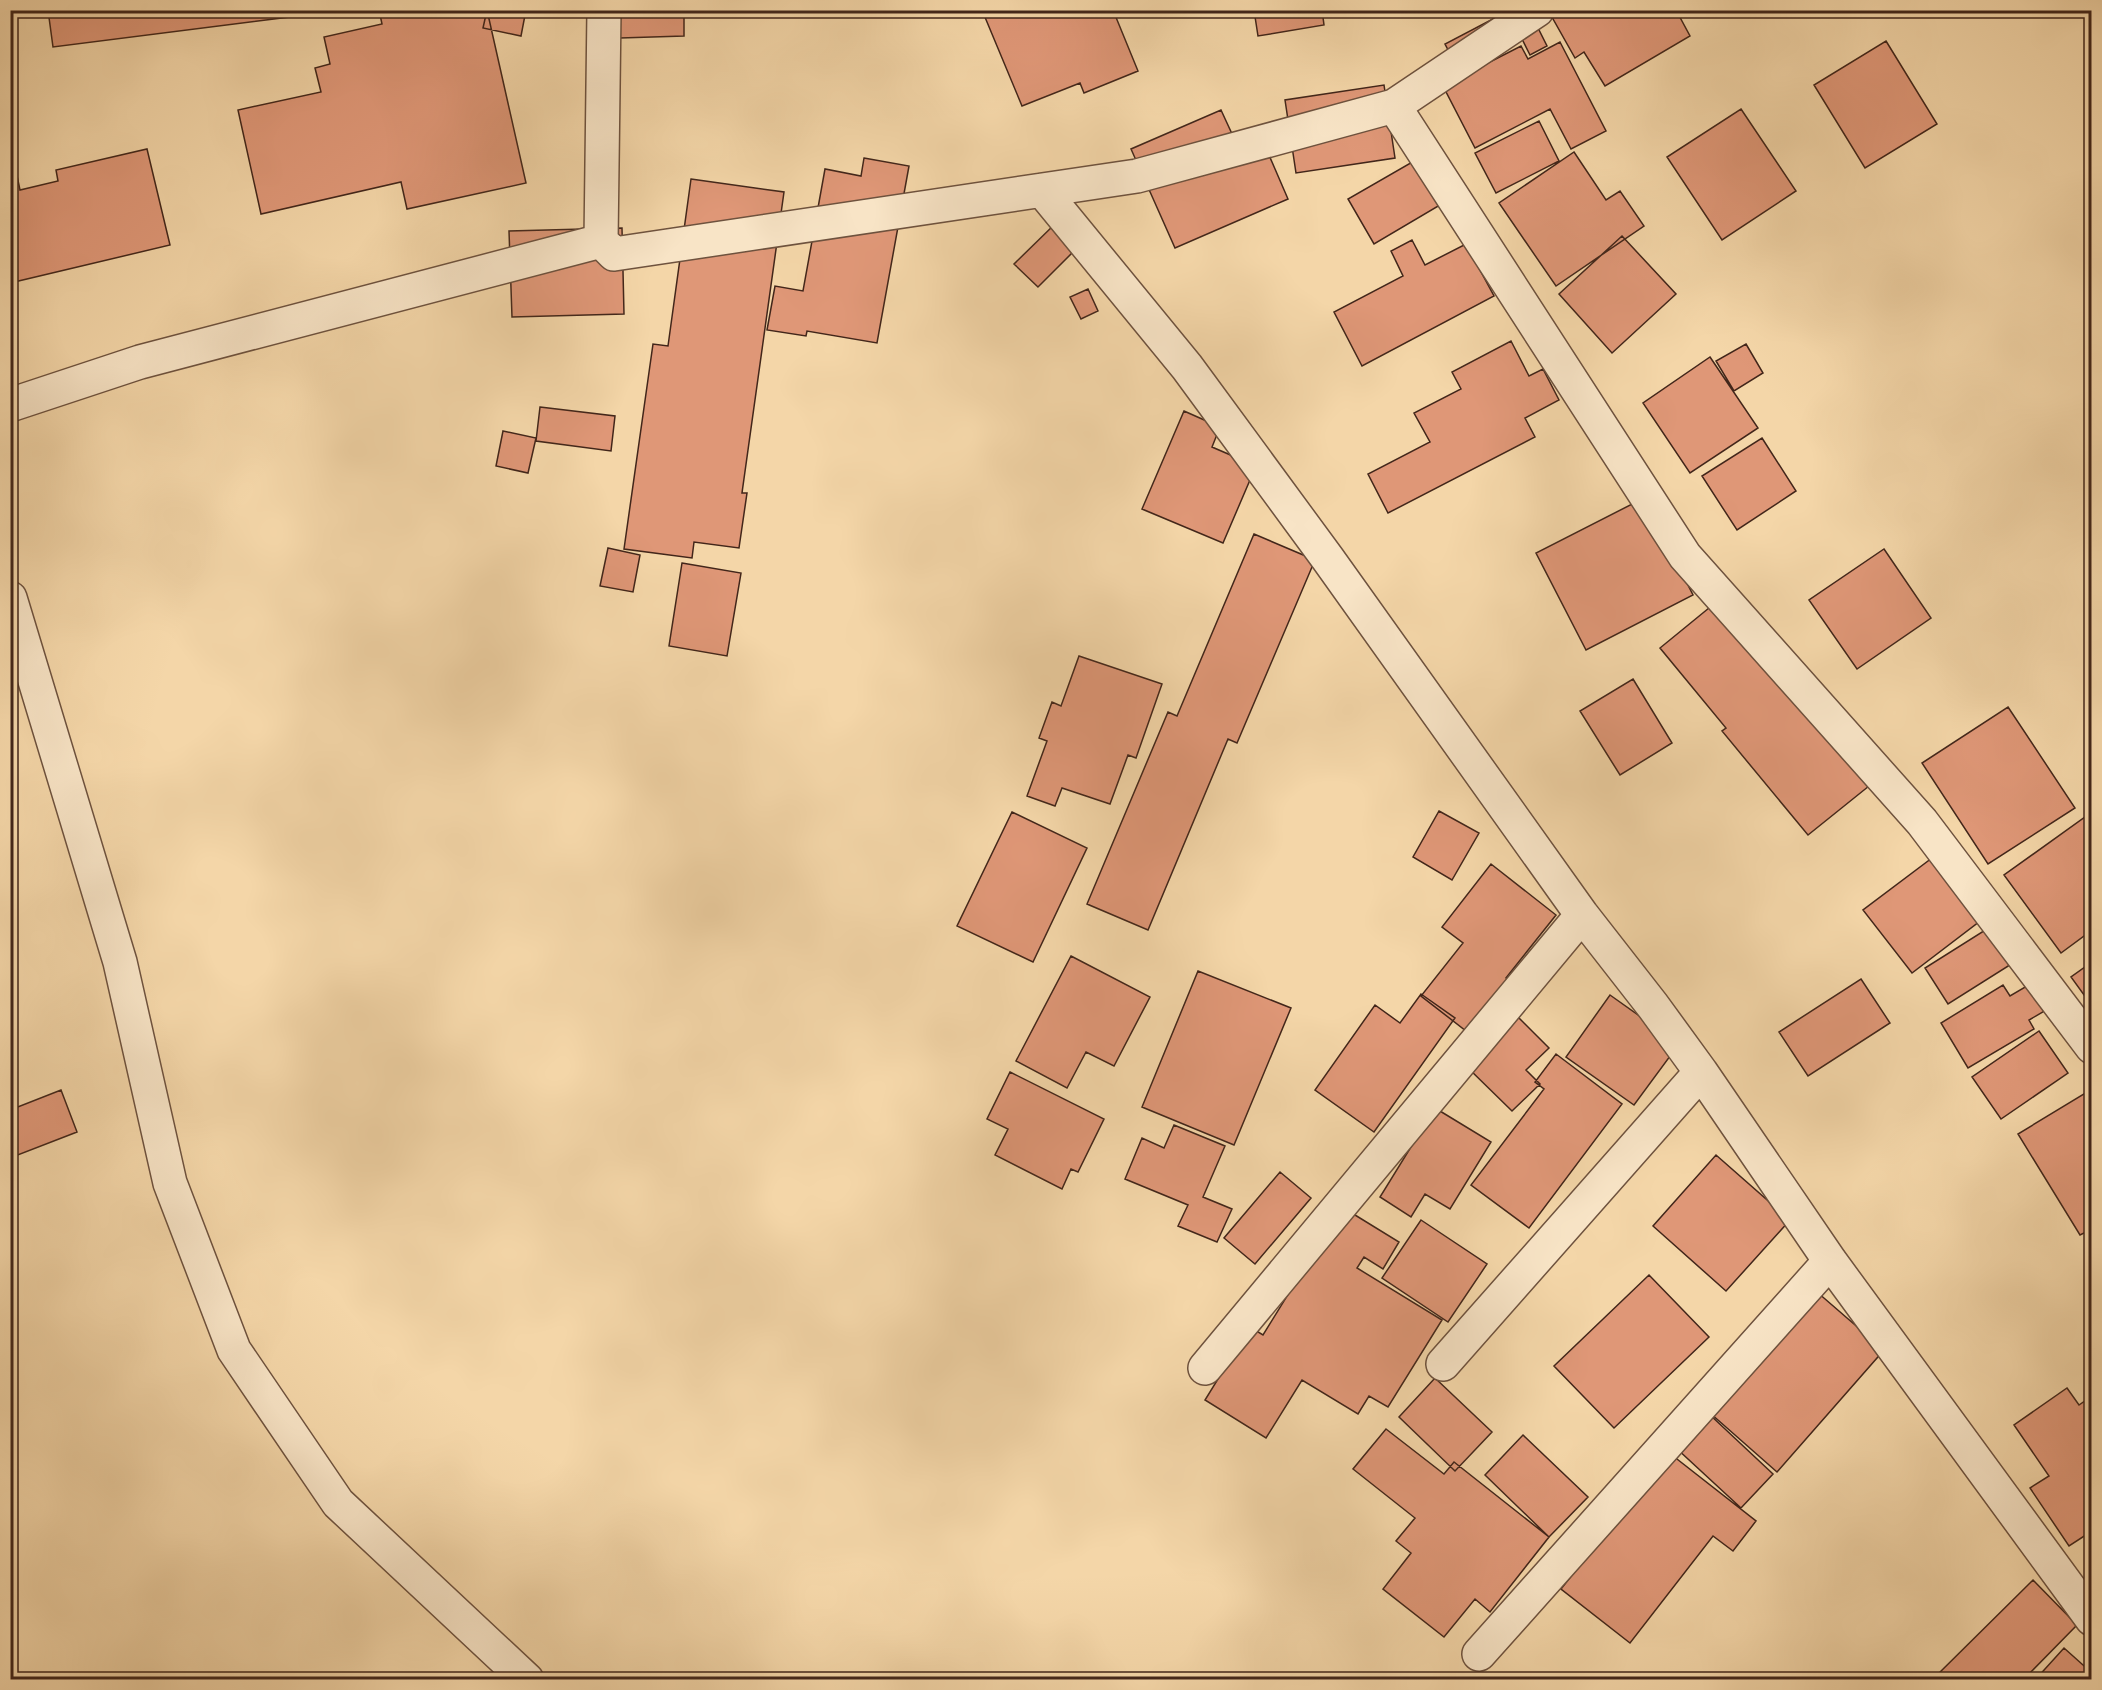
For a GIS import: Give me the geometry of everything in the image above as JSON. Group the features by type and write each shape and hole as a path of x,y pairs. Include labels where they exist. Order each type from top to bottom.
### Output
{"street":[{"path":"604,10 601,241 614,254 1137,176 1394,106 1537,10"},
{"path":"1394,106 1685,556 1922,822 2091,1047"},
{"path":"1042,190 1187,367 1328,559 1582,915 1701,1072 1830,1261 2091,1619"},
{"path":"10,405 140,362 601,241"},
{"path":"10,598 120,962 170,1183 234,1350 338,1503 527,1680"},
{"path":"1205,1368 1582,915"},
{"path":"1443,1364 1701,1072"},
{"path":"1479,1654 1830,1261"}],"building":[{"path":"48,10 312,10 313,14 53,47"},
{"path":"344,10 378,10 378,15 344,14"},
{"path":"379,10 487,10 526,183 407,209 401,182 261,214 238,110 321,92 315,68 330,64 324,37 382,24"},
{"path":"487,10 526,10 521,36 483,28"},
{"path":"587,10 684,10 684,36 588,39"},
{"path":"982,10 1041,10 1043,15 1053,10 1113,10 1138,71 1084,93 1080,83 1022,106"},
{"path":"1254,10 1322,10 1324,25 1258,36"},
{"path":"1350,10 1363,10 1353,16"},
{"path":"1510,10 1529,10 1547,46 1530,55 1521,37 1458,69 1445,44"},
{"path":"1548,10 1676,10 1690,36 1605,86 1584,52 1575,58"},
{"path":"1886,41 1937,124 1865,168 1814,85"},
{"path":"1560,42 1606,131 1571,149 1550,109 1475,148 1443,86 1521,46 1528,59"},
{"path":"1384,85 1395,158 1296,173 1285,100"},
{"path":"1741,109 1796,191 1722,240 1667,157"},
{"path":"1221,110 1239,149 1262,139 1288,199 1175,248 1131,149"},
{"path":"1539,121 1559,161 1496,193 1475,153"},
{"path":"147,149 170,245 10,283 10,173 16,171 20,190 58,181 56,170"},
{"path":"1574,152 1606,200 1620,191 1644,226 1556,286 1499,203"},
{"path":"864,158 909,166 877,343 807,331 806,336 767,330 775,286 803,291 825,169 861,176"},
{"path":"1414,161 1440,205 1374,244 1348,199"},
{"path":"691,179 784,192 742,493 747,493 739,548 694,542 692,558 624,549 653,344 668,346"},
{"path":"1058,221 1081,244 1038,287 1014,264"},
{"path":"622,228 624,314 512,317 509,231"},
{"path":"1622,236 1676,294 1612,353 1559,294"},
{"path":"1412,240 1425,265 1466,244 1494,296 1362,366 1334,312 1403,276 1391,251"},
{"path":"1088,289 1098,311 1081,319 1070,297"},
{"path":"1511,341 1529,376 1543,369 1559,400 1525,418 1535,437 1388,513 1368,474 1430,442 1414,413 1461,389 1452,372"},
{"path":"1746,344 1763,373 1734,391 1716,361"},
{"path":"1710,357 1758,428 1690,473 1643,403"},
{"path":"540,407 615,416 611,451 536,441"},
{"path":"1184,411 1220,427 1212,447 1256,466 1223,543 1142,509"},
{"path":"503,431 536,438 528,473 496,466"},
{"path":"1762,438 1796,491 1737,530 1702,476"},
{"path":"1644,498 1693,595 1586,650 1536,553"},
{"path":"1254,534 1315,560 1237,743 1228,739 1148,930 1087,904 1168,712 1177,716"},
{"path":"608,548 640,555 633,592 600,586"},
{"path":"1884,549 1931,618 1857,669 1809,600"},
{"path":"682,563 741,573 727,656 669,646"},
{"path":"1720,599 1874,782 1808,835 1722,731 1726,728 1660,648"},
{"path":"1079,656 1162,684 1136,758 1128,755 1110,804 1062,788 1055,806 1027,796 1047,741 1039,738 1052,702 1061,706"},
{"path":"1633,679 1672,743 1620,775 1580,711"},
{"path":"2008,707 2075,808 1988,864 1922,763"},
{"path":"1439,811 1479,833 1452,880 1413,857"},
{"path":"1012,812 1087,848 1033,962 957,926"},
{"path":"2092,812 2092,930 2061,953 2004,875"},
{"path":"1936,855 1984,918 1912,973 1863,910"},
{"path":"1491,864 1556,915 1506,978 1517,987 1475,1038 1421,996 1463,943 1442,927"},
{"path":"1990,927 2013,963 1948,1004 1925,968"},
{"path":"1071,956 1150,997 1114,1066 1086,1052 1067,1088 1016,1061"},
{"path":"2092,962 2092,1006 2071,977"},
{"path":"1198,971 1291,1008 1234,1145 1142,1107"},
{"path":"1861,979 1890,1023 1808,1076 1779,1032"},
{"path":"2037,980 2053,1006 2029,1020 2034,1029 1968,1068 1941,1023 2003,985 2010,996"},
{"path":"1421,994 1455,1018 1374,1132 1315,1090 1375,1005 1400,1023"},
{"path":"1610,995 1679,1044 1634,1105 1566,1057"},
{"path":"1516,1015 1549,1048 1526,1070 1540,1084 1512,1111 1465,1065"},
{"path":"2039,1031 2068,1073 2001,1119 1972,1077"},
{"path":"1556,1054 1622,1104 1529,1228 1471,1185 1544,1089 1535,1082"},
{"path":"1010,1072 1104,1119 1078,1172 1071,1169 1062,1189 995,1155 1008,1129 987,1119"},
{"path":"2092,1089 2092,1229 2080,1235 2018,1134"},
{"path":"61,1090 77,1132 10,1158 10,1110"},
{"path":"1435,1108 1491,1142 1450,1209 1425,1194 1411,1217 1380,1197"},
{"path":"1174,1125 1225,1146 1203,1197 1232,1209 1217,1242 1178,1226 1188,1205 1125,1179 1142,1138 1164,1148"},
{"path":"1716,1155 1790,1220 1726,1291 1653,1226"},
{"path":"1280,1172 1311,1198 1255,1264 1224,1238"},
{"path":"1342,1207 1399,1242 1383,1269 1364,1257 1357,1268 1442,1320 1388,1407 1369,1396 1358,1414 1302,1380 1266,1438 1205,1400 1250,1327 1263,1335"},
{"path":"1421,1220 1487,1264 1448,1322 1382,1278"},
{"path":"1649,1275 1709,1337 1614,1428 1554,1366"},
{"path":"1817,1292 1884,1350 1777,1472 1710,1413"},
{"path":"1435,1378 1492,1432 1455,1471 1399,1417"},
{"path":"2067,1388 2079,1405 2092,1396 2092,1531 2069,1546 2030,1488 2049,1476 2014,1425"},
{"path":"1708,1413 1773,1474 1741,1508 1675,1447"},
{"path":"1386,1429 1444,1474 1454,1462 1549,1537 1490,1612 1475,1599 1444,1637 1383,1589 1411,1553 1396,1541 1415,1518 1353,1469"},
{"path":"1523,1435 1588,1497 1549,1537 1485,1475"},
{"path":"1668,1452 1756,1521 1733,1551 1713,1536 1630,1643 1561,1589"},
{"path":"2033,1580 2077,1625 2023,1680 1932,1680"},
{"path":"2064,1648 2092,1673 2092,1680 2035,1680"}]}
